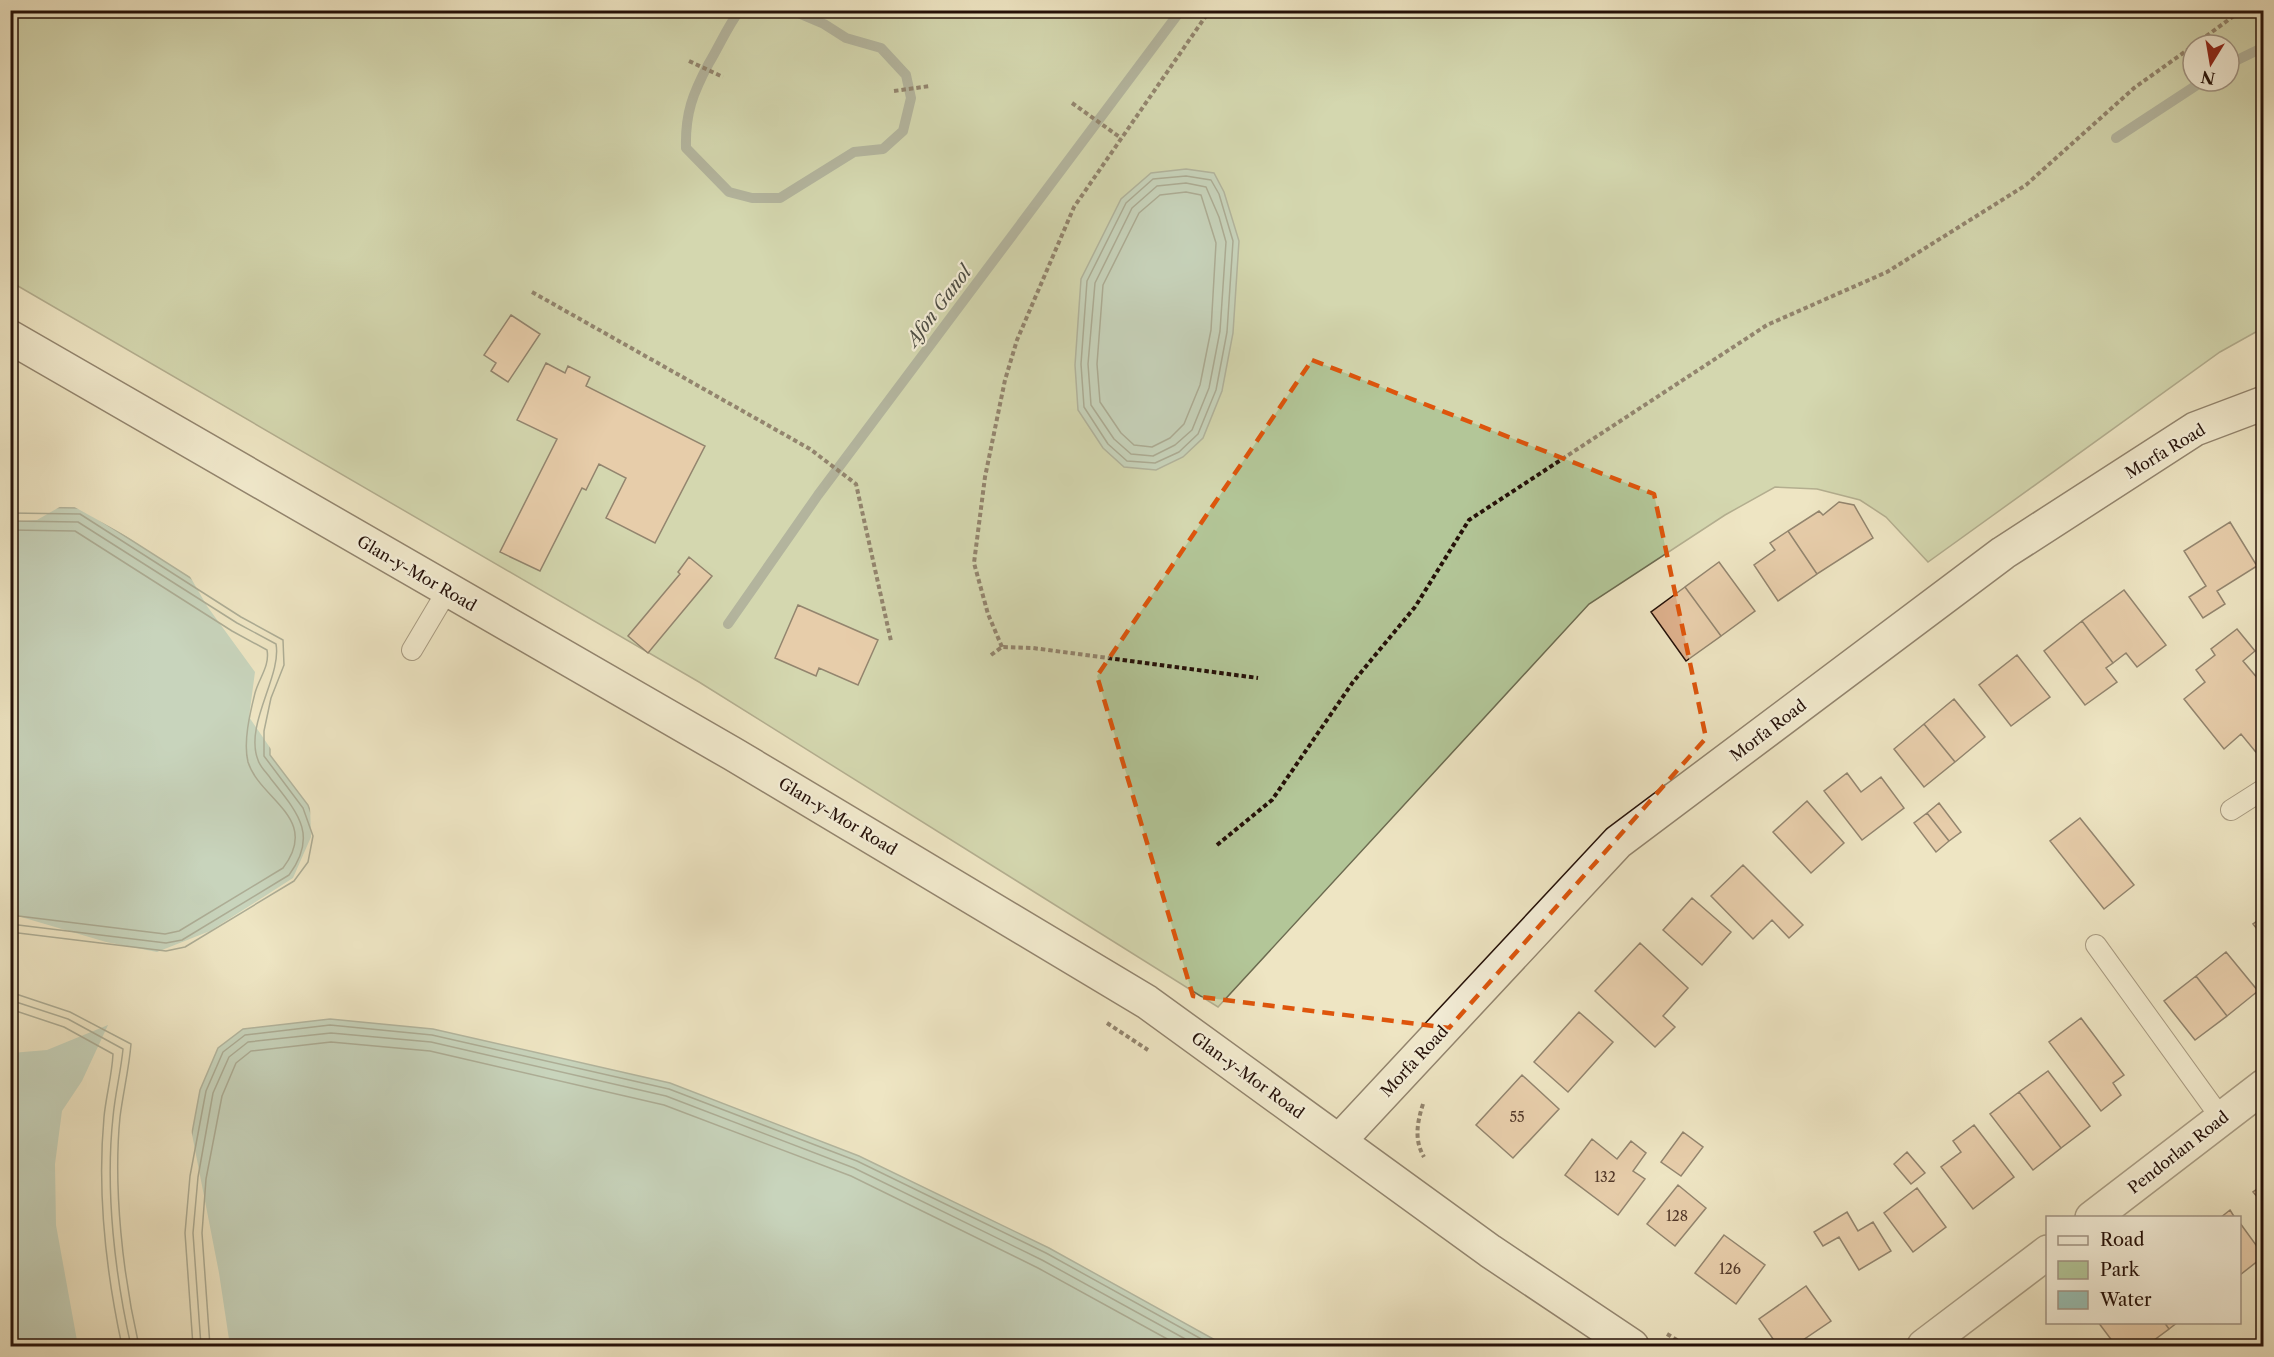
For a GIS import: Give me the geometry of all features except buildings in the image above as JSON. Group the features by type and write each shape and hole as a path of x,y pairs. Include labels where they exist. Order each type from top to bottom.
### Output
{"street":[{"name":"Glan-y-Mor Road","path":"10,337 733,754 1147,1002 1490,1251 1632,1347"},
{"name":"Morfa Road","path":"1339,1141 1618,842 2003,553 2195,429 2264,403"},
{"name":"Pendorlan Road","path":"2095,1216 2264,1086"},
{"path":"1924,1347 2046,1254"}],"lane":[{"path":"412,650 447,591"},
{"path":"2231,810 2264,789"},
{"path":"2096,945 2221,1118"}],"path":[{"path":"1002,647 988,614 974,563 985,477 1005,380 1017,340 1074,207 1210,10"},
{"path":"2210,33 2242,10"},
{"path":"1217,845 1272,800 1353,682 1416,608 1469,520 1767,325 1887,272 2026,185 2134,88 2181,54"},
{"path":"689,61 723,77"},
{"path":"894,91 930,86"},
{"path":"1072,103 1121,138"},
{"path":"532,292 810,449 856,484 891,641"},
{"path":"991,655 1002,647 1033,648 1258,678"},
{"path":"1105,1022 1154,1055"},
{"path":"1426,1095 1417,1122 1418,1146 1429,1166"},
{"path":"1659,1329 1687,1347"}],"highlighted area":[{"path":"1312,360 1654,494 1706,738 1449,1028 1193,996 1097,676"}],"green space":[{"path":"11,11 2263,11 2263,328 2220,352 1928,562 1886,517 1860,500 1817,489 1775,487 1725,515 1589,604 1218,1007 699,682 11,282"}],"water":[{"path":"1186,169 1214,173 1224,192 1239,241 1233,333 1222,391 1203,438 1183,457 1156,470 1124,467 1103,448 1078,410 1075,365 1081,279 1121,199 1151,173"},
{"path":"11,507 81,508 244,612 277,699 270,732 270,755 308,805 319,835 299,885 167,957 11,938"},
{"path":"11,986 73,1006 138,1040 126,1119 130,1266 145,1346 11,1346"},
{"path":"330,1019 433,1029 670,1083 859,1156 1049,1248 1226,1346 188,1346 184,1176 200,1090 218,1048 243,1029"}],"pier":[{"path":"10,504 63,505 37,520 11,522"},
{"path":"71,505 83,505 157,553"},
{"path":"188,573 293,635 293,667 280,700 273,732 273,752 249,717 255,672 207,606"},
{"path":"296,784 311,803 322,834 316,866 300,887 189,955 167,960 10,941 11,914 106,942 157,952 210,931 293,878 311,837 310,804"},
{"path":"10,983 74,1003 141,1039 129,1120 129,1195 133,1266 148,1346 78,1346 56,1225 55,1164 62,1111 82,1081 108,1025 47,1050 11,1053"},
{"path":"190,1124 219,1273 230,1346 185,1346 176,1233 181,1175"}],"waterway":[{"path":"740,10 694,94 687,124 686,148 729,192 752,198 780,198 854,152 883,149 903,131 911,98 906,75 881,48 846,38 824,24 791,10"},
{"name":"Afon Ganol","path":"728,624 818,495 1181,10"},
{"path":"2241,58 2264,47"},
{"path":"2116,138 2185,93"}]}
